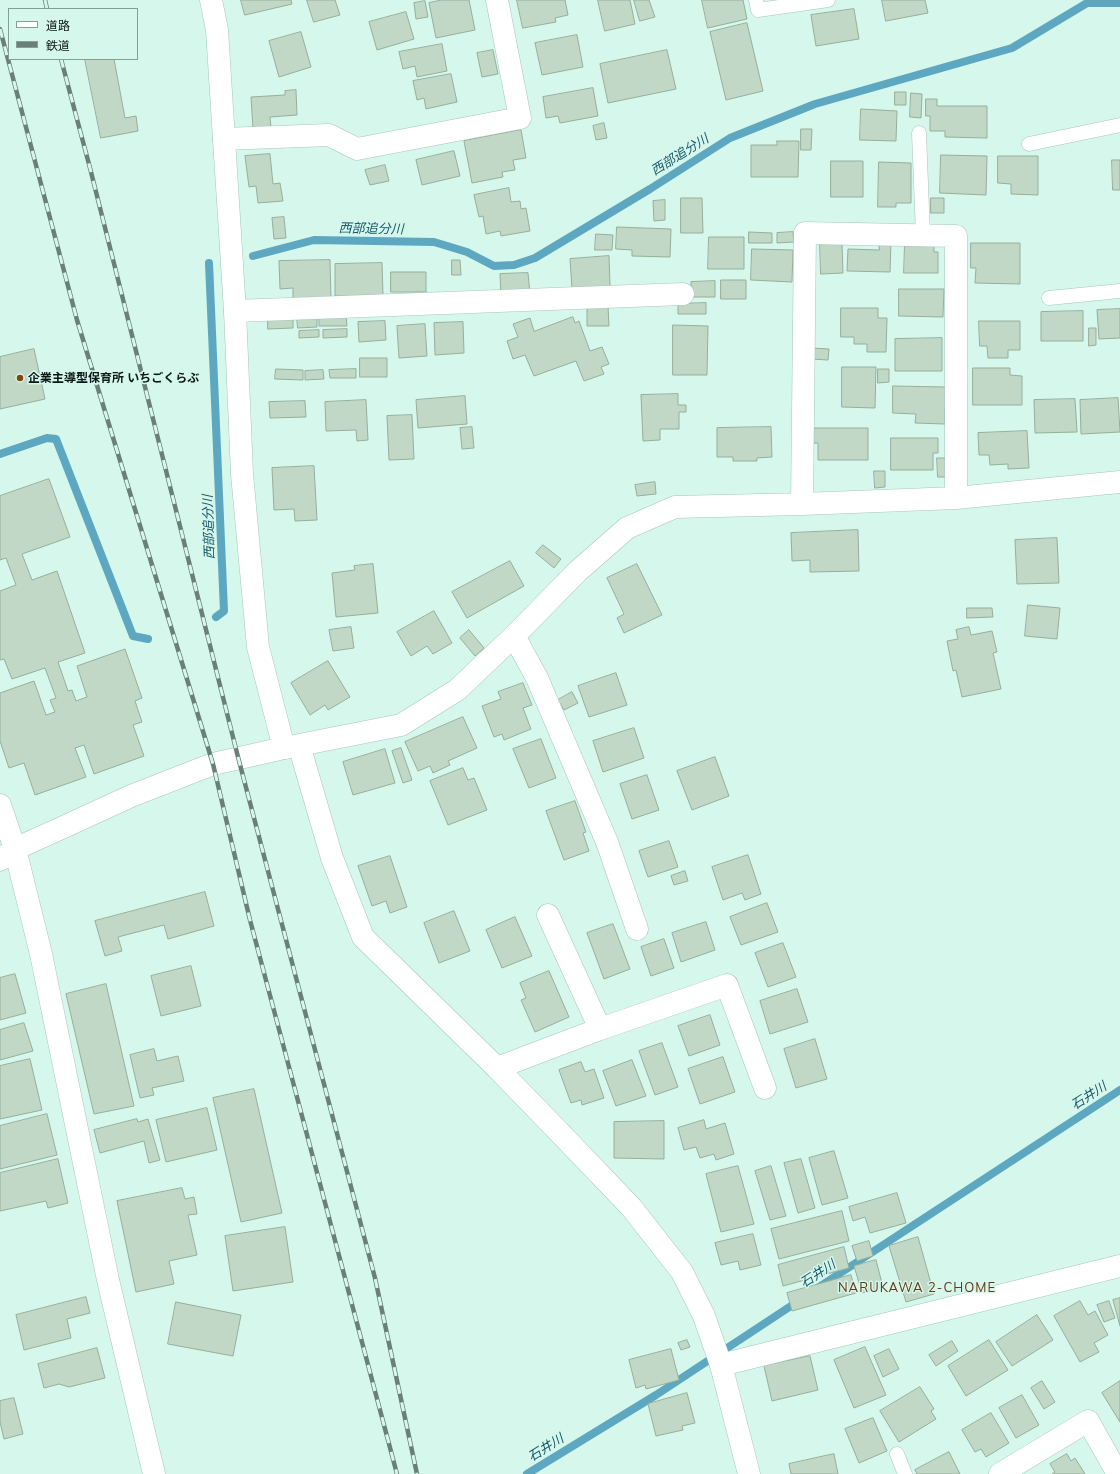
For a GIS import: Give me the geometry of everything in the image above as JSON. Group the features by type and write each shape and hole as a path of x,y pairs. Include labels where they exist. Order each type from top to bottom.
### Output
{"street":[{"path":"211,0 217,30 235,311 242,474 258,647 332,858 363,937 497,1068 631,1207 682,1272 704,1316 720,1365 749,1474"},
{"path":"224,139 329,135 357,149 520,118 497,0"},
{"path":"802,504 805,233 956,236 956,498"},
{"path":"235,311 683,294"},
{"path":"8,855 131,796 213,764 292,746 401,725 457,690 514,636 578,571 627,528 675,507 956,498 1120,482"},
{"path":"514,636 537,678 607,842 637,929"},
{"path":"0,805 8,855 41,954 108,1280 154,1474"},
{"path":"548,915 600,1029"},
{"path":"497,1068 600,1029 727,985 765,1088"},
{"path":"720,1365 1120,1266"},
{"path":"1000,1474 1088,1421 1118,1474"}],"lane":[{"path":"756,0 758,10 828,0"},
{"path":"1029,144 1120,125"},
{"path":"919,133 924,235"},
{"path":"1049,298 1120,291"},
{"path":"897,1454 905,1474"}],"building":[{"path":"241,0 291,0 292,4 245,15"},
{"path":"307,0 335,0 340,15 314,22"},
{"path":"442,0 469,0 475,30 436,38 429,3"},
{"path":"517,0 565,0 568,15 555,18 556,22 523,28"},
{"path":"598,0 630,0 635,24 605,31"},
{"path":"634,0 649,0 655,17 640,21"},
{"path":"702,0 743,0 747,19 708,28"},
{"path":"882,0 925,0 928,13 886,21"},
{"path":"425,1 428,17 416,19 414,3"},
{"path":"854,9 859,39 816,46 811,15"},
{"path":"406,12 414,39 377,50 369,22"},
{"path":"747,23 763,91 726,100 710,32"},
{"path":"301,32 311,67 279,77 269,41"},
{"path":"577,35 583,67 542,75 535,43"},
{"path":"442,44 447,71 417,77 415,66 403,69 399,52"},
{"path":"493,50 498,74 482,77 477,53"},
{"path":"667,50 676,89 608,103 600,64"},
{"path":"85,60 114,60 125,118 136,116 138,131 101,138"},
{"path":"451,74 457,102 426,109 424,98 417,100 413,81"},
{"path":"593,88 598,116 560,123 558,116 546,118 543,97"},
{"path":"296,90 297,115 270,117 271,128 253,129 251,97 285,95 285,91"},
{"path":"895,92 906,92 906,105 895,105"},
{"path":"911,93 922,94 921,118 910,117"},
{"path":"926,99 937,99 937,106 987,106 987,138 945,137 945,131 930,131 930,116 926,116"},
{"path":"861,109 897,111 896,141 860,140"},
{"path":"604,123 607,138 596,140 593,126"},
{"path":"801,129 812,129 811,150 801,150"},
{"path":"521,130 526,158 513,160 515,170 502,172 503,177 472,183 464,141"},
{"path":"777,141 799,141 798,177 751,177 751,145 777,145"},
{"path":"454,151 460,176 422,185 416,160"},
{"path":"270,154 273,184 280,183 283,201 258,203 256,186 249,187 245,156"},
{"path":"941,155 987,156 986,195 940,193"},
{"path":"998,156 1038,156 1038,195 1011,194 1011,184 998,183"},
{"path":"1112,160 1120,160 1120,190 1113,190"},
{"path":"831,161 863,161 863,197 831,197"},
{"path":"879,162 911,163 911,203 896,203 896,207 878,207"},
{"path":"385,165 389,181 370,185 365,170"},
{"path":"509,188 511,202 520,201 521,209 526,208 530,231 501,236 500,231 486,234 483,216 479,217 474,195"},
{"path":"681,198 702,198 703,233 681,233"},
{"path":"931,198 944,198 944,213 931,213"},
{"path":"665,200 665,220 654,221 653,201"},
{"path":"284,217 286,238 274,239 272,218"},
{"path":"617,227 671,229 670,257 632,256 632,250 616,249"},
{"path":"749,232 772,233 772,243 749,243"},
{"path":"793,232 794,242 777,243 777,233"},
{"path":"596,234 613,235 612,250 595,250"},
{"path":"709,237 744,237 744,269 708,269"},
{"path":"879,242 891,242 890,272 847,271 848,249 879,250"},
{"path":"905,243 934,244 934,252 938,252 938,273 904,273"},
{"path":"971,243 1020,243 1020,284 975,283 976,268 971,268"},
{"path":"820,244 842,244 843,273 821,274"},
{"path":"752,249 793,250 792,282 751,280"},
{"path":"609,256 610,286 572,289 570,259"},
{"path":"330,260 331,299 293,299 293,288 280,289 279,261"},
{"path":"452,260 460,260 461,275 452,275"},
{"path":"382,263 383,295 335,296 335,264"},
{"path":"391,272 426,272 426,292 391,292"},
{"path":"528,273 530,294 501,296 500,274"},
{"path":"721,280 746,280 746,299 721,299"},
{"path":"715,281 715,297 691,297 691,282"},
{"path":"899,289 944,289 943,317 899,316"},
{"path":"706,303 706,314 678,314 678,304"},
{"path":"608,305 609,326 587,326 587,306"},
{"path":"841,308 878,308 878,318 887,318 886,352 867,352 867,344 854,344 854,337 841,337"},
{"path":"1120,309 1120,338 1099,339 1097,310"},
{"path":"1083,311 1083,341 1041,341 1041,312"},
{"path":"346,316 347,326 319,326 319,317"},
{"path":"573,317 575,323 579,321 590,351 602,347 609,364 601,367 604,374 584,381 576,361 534,376 525,355 513,359 507,341 518,337 513,324 530,318 534,331"},
{"path":"297,318 317,318 317,327 298,328"},
{"path":"268,319 293,319 293,328 268,329"},
{"path":"385,321 386,340 359,342 358,322"},
{"path":"979,321 1020,321 1020,350 1008,350 1008,358 988,358 987,346 980,346"},
{"path":"463,322 464,353 435,355 434,323"},
{"path":"425,324 427,356 399,358 397,326"},
{"path":"673,325 708,326 707,375 673,375"},
{"path":"1089,328 1096,328 1096,345 1089,346"},
{"path":"347,329 347,337 323,338 323,330"},
{"path":"319,330 319,337 299,338 299,331"},
{"path":"942,338 942,371 895,371 895,339"},
{"path":"812,348 829,349 828,360 811,359"},
{"name":"企業主導型保育所 いちごくらぶ","path":"34,349 45,399 0,409 0,357"},
{"path":"360,358 387,358 387,377 360,377"},
{"path":"842,367 876,367 875,408 842,407"},
{"path":"973,368 1010,368 1010,375 1022,376 1022,405 973,405"},
{"path":"276,369 303,370 303,380 275,379"},
{"path":"356,369 356,378 330,378 329,370"},
{"path":"878,369 889,369 889,382 878,383"},
{"path":"323,370 324,379 305,380 305,371"},
{"path":"893,386 946,387 945,424 915,423 916,414 893,413"},
{"path":"678,394 678,405 686,405 686,412 679,412 679,429 660,429 660,440 643,441 641,395"},
{"path":"465,396 467,424 418,428 416,400"},
{"path":"1118,398 1120,432 1081,434 1080,400"},
{"path":"1075,399 1077,432 1035,433 1034,400"},
{"path":"366,400 368,440 357,441 356,430 326,431 325,402"},
{"path":"305,401 306,417 270,418 269,402"},
{"path":"412,415 414,459 389,460 387,416"},
{"path":"472,427 474,448 462,449 460,428"},
{"path":"771,427 772,457 757,458 757,461 733,461 733,457 717,457 717,428"},
{"path":"814,428 868,428 868,460 818,460 818,443 814,443"},
{"path":"1027,431 1029,468 1008,469 1008,464 990,465 989,455 979,455 978,433"},
{"path":"891,438 938,438 938,453 933,453 933,470 891,470"},
{"path":"937,458 947,458 948,477 938,477"},
{"path":"314,466 317,520 295,521 294,509 274,510 272,468"},
{"path":"874,471 885,471 885,487 875,488"},
{"path":"49,479 70,537 22,554 32,580 57,571 85,653 58,662 68,691 72,690 76,701 87,697 77,666 125,649 142,698 135,701 142,722 133,725 144,756 94,774 84,745 75,748 86,777 35,795 24,763 9,768 0,741 0,693 34,681 46,715 55,712 50,700 56,698 45,668 12,679 4,659 0,660 0,591 16,585 6,558 0,560 0,496"},
{"path":"655,482 656,494 637,496 635,485"},
{"path":"858,530 859,571 810,572 810,560 792,561 791,533"},
{"path":"1057,538 1059,583 1017,584 1015,540"},
{"path":"543,545 561,559 554,568 536,553"},
{"path":"510,561 524,586 467,618 452,592"},
{"path":"373,564 378,613 336,617 332,573 355,570 354,566"},
{"path":"637,564 662,615 624,633 617,618 624,614 607,578"},
{"path":"1028,605 1060,608 1057,639 1025,636"},
{"path":"967,608 992,608 993,617 967,618"},
{"path":"434,611 452,643 433,654 427,646 411,656 397,632"},
{"path":"351,627 354,648 333,651 329,630"},
{"path":"969,627 971,635 992,631 997,652 993,653 1001,689 962,697 956,670 953,671 947,641 958,639 956,630"},
{"path":"469,630 484,648 475,656 460,638"},
{"path":"328,661 350,697 328,710 325,705 310,715 291,683"},
{"path":"616,673 627,705 589,717 578,686"},
{"path":"523,683 532,705 523,708 531,729 504,740 502,734 494,737 482,706 501,699 498,692"},
{"path":"572,692 578,703 564,710 558,700"},
{"path":"463,717 477,748 448,761 450,765 433,773 430,766 418,771 405,742"},
{"path":"634,728 644,758 603,772 593,741"},
{"path":"541,739 556,778 529,788 513,749"},
{"path":"401,748 412,780 403,783 392,751"},
{"path":"385,749 395,783 353,795 343,762"},
{"path":"715,757 729,796 692,810 677,771"},
{"path":"463,768 468,780 474,778 487,810 448,825 430,781"},
{"path":"647,775 659,810 632,819 620,784"},
{"path":"575,801 586,832 583,833 589,851 564,860 546,811"},
{"path":"669,841 678,867 648,877 639,851"},
{"path":"748,855 761,894 745,900 742,893 723,900 712,867"},
{"path":"390,856 407,907 390,913 386,901 372,906 358,866"},
{"path":"685,871 688,881 674,885 671,876"},
{"path":"205,892 214,926 168,939 164,925 118,937 122,951 105,956 95,921"},
{"path":"767,903 778,932 741,945 730,917"},
{"path":"454,911 470,951 439,963 424,923"},
{"path":"515,917 532,956 502,968 486,930"},
{"path":"706,922 715,950 681,962 672,933"},
{"path":"613,924 630,969 604,979 587,933"},
{"path":"664,939 674,968 651,976 641,947"},
{"path":"783,943 796,977 768,987 755,953"},
{"path":"191,966 201,1006 161,1016 151,976"},
{"path":"549,971 569,1017 535,1032 521,1000 526,998 520,983"},
{"path":"15,974 26,1013 0,1020 0,978"},
{"path":"106,984 134,1106 94,1114 66,994"},
{"path":"797,989 808,1022 770,1034 760,1001"},
{"path":"710,1015 720,1045 689,1056 678,1026"},
{"path":"24,1023 33,1051 0,1060 0,1030"},
{"path":"815,1039 827,1079 796,1088 784,1049"},
{"path":"662,1043 678,1087 655,1095 639,1051"},
{"path":"154,1049 157,1061 178,1056 184,1081 152,1088 154,1095 140,1098 130,1055"},
{"path":"723,1057 735,1092 700,1104 688,1069"},
{"path":"30,1059 42,1110 0,1119 0,1066"},
{"path":"632,1060 646,1096 616,1106 603,1071"},
{"path":"581,1062 585,1072 594,1069 604,1098 582,1105 581,1100 571,1103 559,1070"},
{"path":"254,1089 282,1213 241,1222 213,1098"},
{"path":"207,1108 217,1150 166,1162 156,1120"},
{"path":"47,1114 57,1155 0,1169 0,1126"},
{"path":"137,1119 138,1122 148,1119 160,1160 149,1163 144,1141 100,1153 94,1130"},
{"path":"704,1120 706,1129 725,1123 734,1154 716,1160 714,1154 700,1158 696,1147 684,1150 678,1128"},
{"path":"664,1121 664,1159 614,1158 614,1122"},
{"path":"834,1151 848,1198 822,1205 809,1158"},
{"path":"58,1159 68,1203 48,1208 46,1201 0,1211 0,1173"},
{"path":"801,1159 815,1208 798,1213 784,1163"},
{"path":"738,1166 754,1224 721,1232 706,1174"},
{"path":"771,1166 786,1216 770,1220 755,1171"},
{"path":"182,1188 185,1199 194,1197 197,1214 188,1215 197,1255 169,1261 174,1284 136,1292 117,1201"},
{"path":"897,1193 906,1223 870,1233 865,1217 853,1221 849,1207"},
{"path":"842,1211 849,1241 779,1259 771,1229"},
{"path":"285,1227 293,1282 233,1291 225,1236"},
{"path":"753,1234 761,1265 740,1270 738,1261 721,1265 715,1243"},
{"path":"918,1237 934,1294 906,1302 889,1246"},
{"path":"869,1241 873,1256 857,1261 852,1246"},
{"path":"844,1247 849,1268 783,1286 778,1265"},
{"path":"876,1260 883,1287 862,1293 854,1266"},
{"path":"851,1275 856,1293 792,1311 787,1293"},
{"path":"86,1297 90,1313 67,1319 71,1338 24,1350 16,1315"},
{"path":"1120,1298 1120,1326 1113,1300"},
{"path":"1080,1301 1088,1315 1095,1311 1108,1335 1094,1343 1099,1352 1080,1362 1054,1316"},
{"path":"1109,1301 1115,1318 1104,1322 1097,1305"},
{"path":"176,1302 241,1315 233,1356 168,1344"},
{"path":"1037,1315 1053,1340 1012,1366 996,1342"},
{"path":"687,1340 690,1347 681,1350 678,1343"},
{"path":"989,1340 1008,1370 966,1396 948,1366"},
{"path":"952,1341 958,1351 936,1366 929,1355"},
{"path":"865,1347 886,1395 854,1408 834,1360"},
{"path":"97,1348 105,1378 69,1387 59,1384 44,1388 38,1364"},
{"path":"671,1349 679,1380 646,1389 645,1385 636,1388 629,1360"},
{"path":"889,1349 899,1369 883,1377 874,1356"},
{"path":"810,1356 818,1390 772,1401 764,1366"},
{"path":"1042,1381 1055,1402 1044,1409 1031,1388"},
{"path":"1120,1381 1120,1422 1102,1393"},
{"path":"920,1387 934,1409 931,1411 936,1419 899,1442 880,1411"},
{"path":"687,1393 695,1423 682,1426 683,1430 656,1436 648,1404"},
{"path":"1022,1395 1039,1425 1016,1438 999,1408"},
{"path":"14,1398 23,1434 4,1439 0,1422 0,1401"},
{"path":"991,1413 1009,1443 986,1457 981,1449 975,1452 962,1430"},
{"path":"873,1418 887,1451 859,1463 845,1429"},
{"path":"949,1452 960,1474 917,1474 915,1470"},
{"path":"834,1454 838,1474 791,1474 789,1464"},
{"path":"1067,1454 1071,1461 1075,1458 1085,1474 1052,1474 1055,1472 1050,1464"}],"waterway":[{"name":"西部追分川","path":"253,256 314,240 434,242 467,252 494,266 514,265 535,258 650,189 730,138 815,104 1012,48 1087,3 1120,3"},
{"name":"西部追分川","path":"209,263 224,611 216,617"},
{"name":"西部追分川","path":"0,454 47,438 56,439 133,636 148,639"},
{"name":"石井川","path":"819,1287 1120,1090"},
{"name":"石井川","path":"527,1474 656,1395 800,1300"}],"railway":[{"path":"45,0 47,8"},
{"path":"0,29 8,59"},
{"path":"8,60 77,320 213,764 250,920 397,1474"},
{"path":"61,60 90,168 238,757 375,1278 417,1474"}],"place":[{"name":"企業主導型保育所 いちごくらぶ","path":"20,378"}],"district":[{"name":"NARUKAWA 2-CHOME","path":"917,1288"}]}
